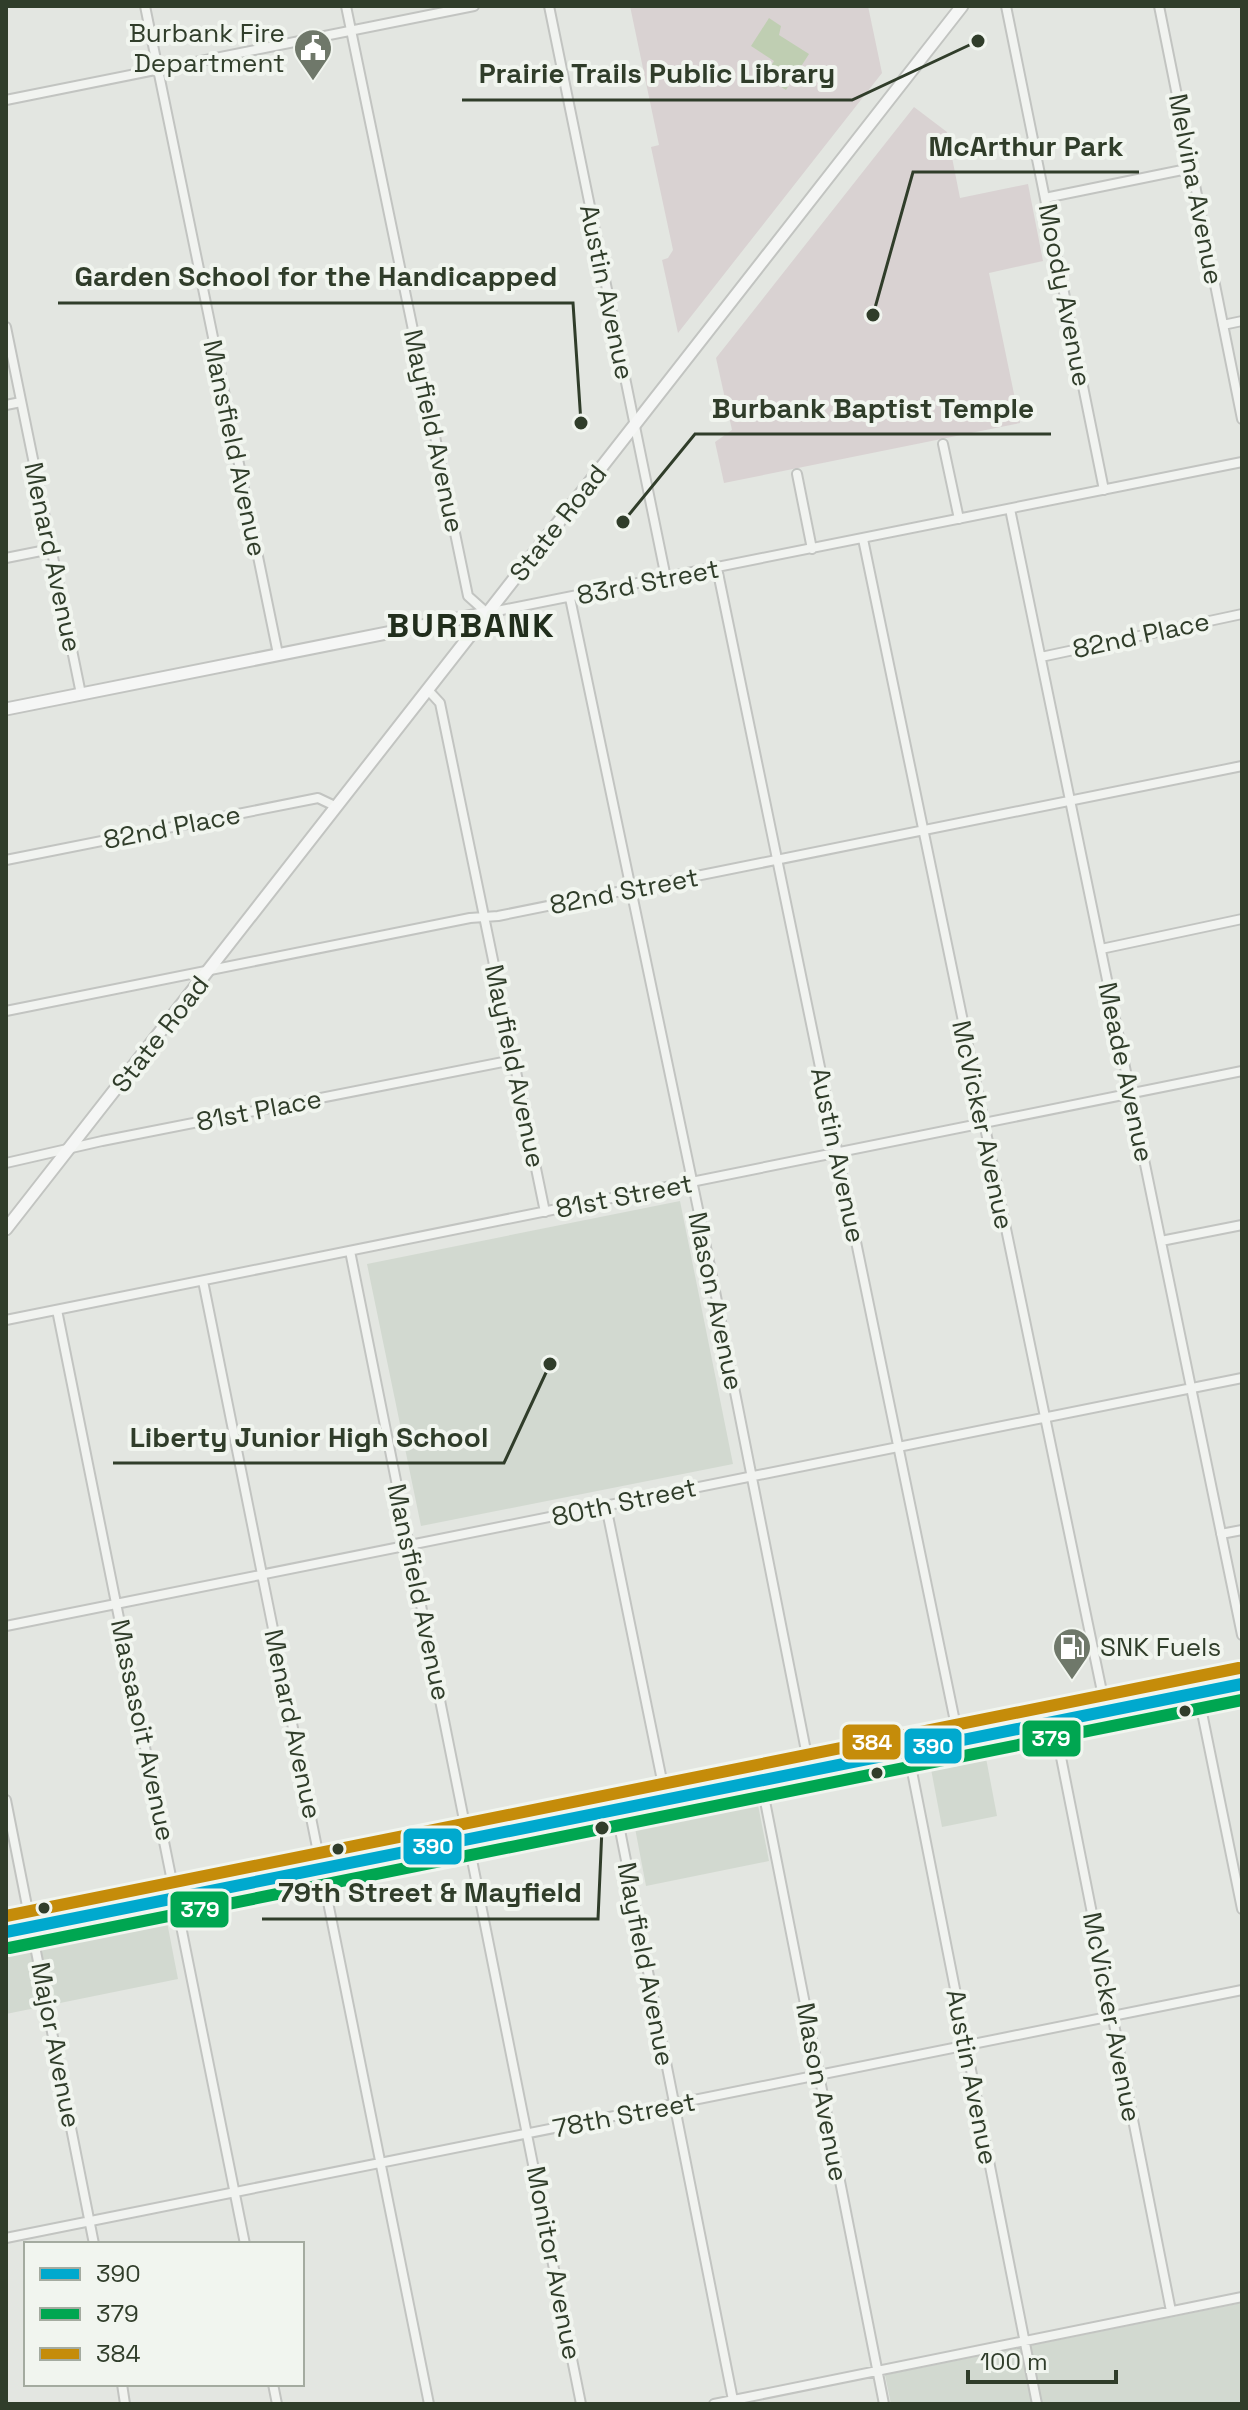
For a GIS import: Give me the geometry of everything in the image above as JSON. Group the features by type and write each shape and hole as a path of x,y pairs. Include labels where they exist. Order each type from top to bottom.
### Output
{"street":[{"name":"Mansfield Avenue","path":"145,6 278,654"},
{"name":"Mayfield Avenue","path":"346,6 468,596 487,613"},
{"path":"6,100 474,6"},
{"name":"Austin Avenue","path":"549,6 666,578"},
{"name":"State Road","path":"6,1229 962,6"},
{"name":"Moody Avenue","path":"1006,6 1104,490"},
{"name":"Melvina Avenue","path":"1159,6 1242,419"},
{"path":"1045,198 1192,168"},
{"path":"1223,325 1242,321"},
{"name":"Menard Avenue","path":"6,327 81,694"},
{"path":"6,405 21,402"},
{"path":"943,444 959,519"},
{"name":"83rd Street","path":"6,709 1242,462"},
{"path":"797,474 812,549"},
{"name":"Meade Avenue","path":"1010,509 1242,1635"},
{"name":"McVicker Avenue","path":"863,539 1106,1711"},
{"path":"6,558 51,549"},
{"name":"Austin Avenue","path":"717,568 959,1741"},
{"name":"Mason Avenue","path":"570,598 810,1771"},
{"name":"82nd Place","path":"1041,657 1242,614"},
{"name":"Mayfield Avenue","path":"428,690 440,703 545,1212"},
{"name":"82nd Street","path":"6,1011 210,969 631,890 1242,766"},
{"name":"82nd Place","path":"6,860 318,798 337,807"},
{"path":"1101,949 1242,919"},
{"name":"81st Place","path":"6,1163 513,1060"},
{"name":"81st Street","path":"6,1320 1242,1071"},
{"path":"1161,1241 1242,1225"},
{"name":"Mansfield Avenue","path":"350,1251 470,1839"},
{"name":"Menard Avenue","path":"203,1281 429,2404"},
{"name":"Massasoit Avenue","path":"57,1310 245,2242"},
{"name":"80th Street","path":"6,1626 1242,1378"},
{"path":"606,1506 666,1800"},
{"path":"1221,1534 1242,1530"},
{"path":"6,1932 1242,1684"},
{"path":"1198,1693 1242,1909"},
{"name":"McVicker Avenue","path":"1054,1722 1171,2311"},
{"name":"Austin Avenue","path":"908,1751 1037,2404"},
{"name":"Mason Avenue","path":"761,1781 884,2404"},
{"name":"Major Avenue","path":"6,1800 94,2242"},
{"name":"Mayfield Avenue","path":"616,1810 733,2400"},
{"name":"Monitor Avenue","path":"470,1839 581,2404"},
{"name":"78th Street","path":"6,2238 1242,1990"},
{"path":"714,2404 1242,2297"}],"shaded area":[{"path":"630,6 868,6 882,73 678,333 662,260 668,258 673,250 651,147 659,145"},
{"path":"769,18 781,26 779,35 809,54 786,90 765,77 774,61 751,46"},
{"path":"914,107 947,132 960,198 1028,184 1043,261 989,273 1020,423 724,483 715,442 732,430 716,358"},
{"path":"680,1201 733,1464 421,1526 367,1264"},
{"path":"986,1758 997,1816 942,1827 931,1769"},
{"path":"757,1800 769,1861 646,1886 635,1828"},
{"path":"167,1922 178,1979 6,2014 6,1954"},
{"path":"1242,2303 1242,2404 891,2404 885,2375"}],"transit line":[{"name":"384","path":"6,1916 1239,1668"},
{"name":"390","path":"6,1932 1242,1684"},
{"name":"379","path":"9,1948 1242,1700"}],"place":[{"name":"Prairie Trails Public Library","path":"978,41"},
{"name":"Burbank Fire Department","path":"313,82"},
{"name":"McArthur Park","path":"873,315"},
{"name":"Garden School for the Handicapped","path":"581,423"},
{"name":"Burbank Baptist Temple","path":"623,522"},
{"name":"Liberty Junior High School","path":"550,1364"},
{"name":"SNK Fuels","path":"1072,1681"},
{"name":"79th Street & Mayfield","path":"602,1828"}],"district":[{"name":"BURBANK","path":"471,625"}]}
